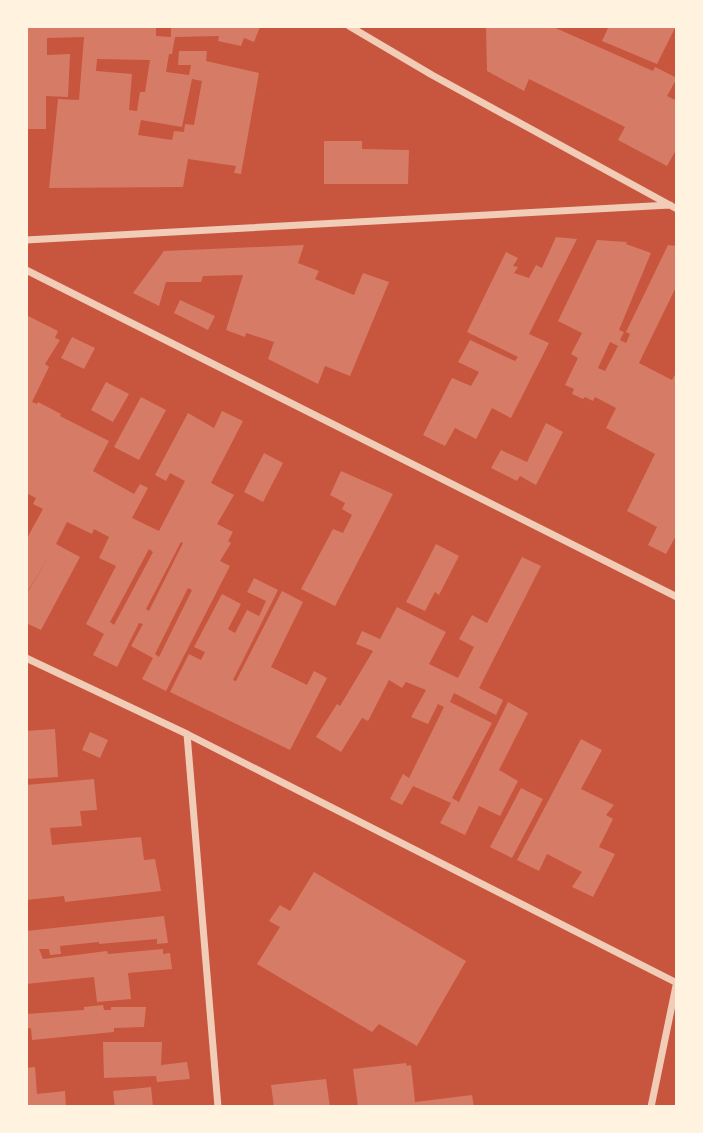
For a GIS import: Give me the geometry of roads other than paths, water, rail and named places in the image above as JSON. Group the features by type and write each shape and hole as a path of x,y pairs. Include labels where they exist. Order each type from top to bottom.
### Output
{"street":[{"path":"349,26 432,75 673,207"},
{"path":"26,240 673,207"},
{"path":"26,270 677,597"},
{"path":"26,658 187,734 677,982 650,1107"},
{"path":"187,734 218,1107"}]}
